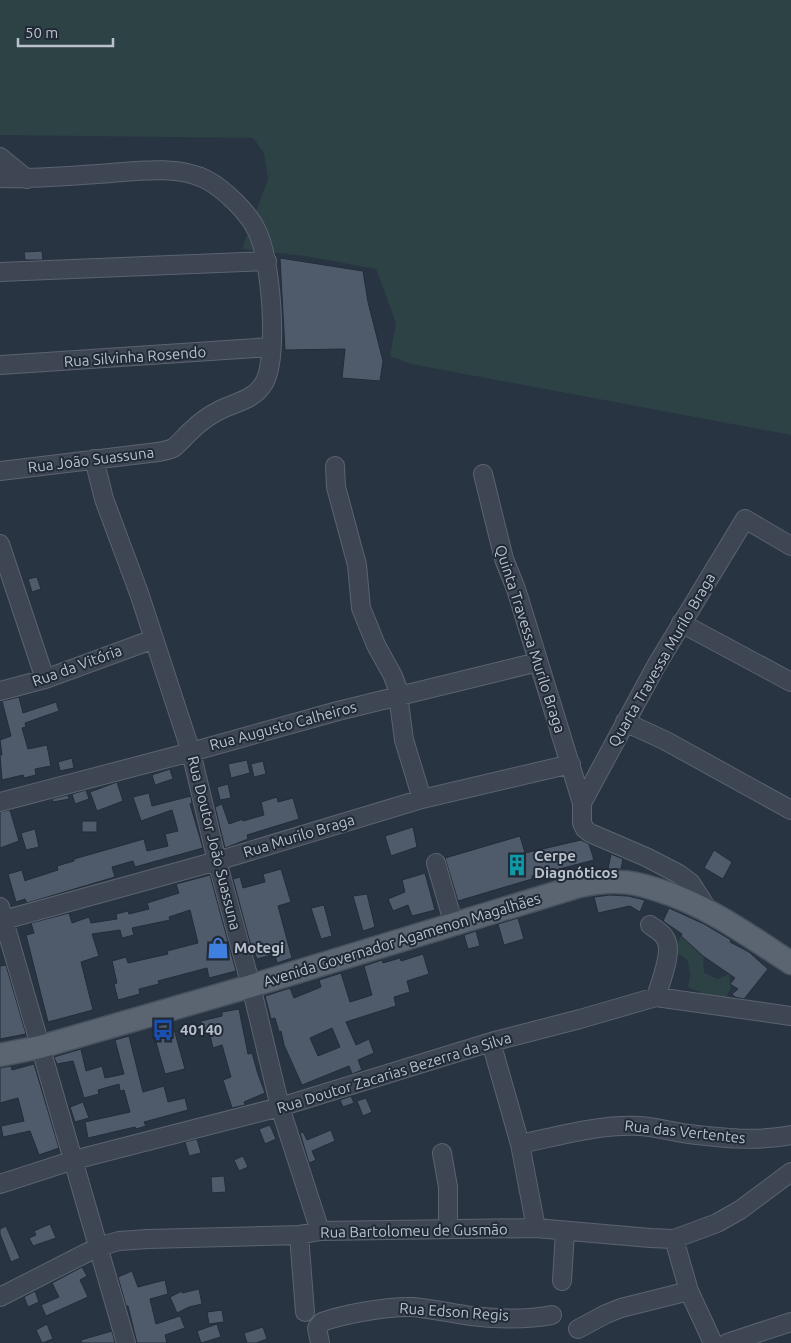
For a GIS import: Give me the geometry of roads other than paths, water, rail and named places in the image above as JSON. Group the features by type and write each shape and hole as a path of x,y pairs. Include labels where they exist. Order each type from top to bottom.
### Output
{"main road":[{"name":"Avenida Governador Agamenon Magalhães","path":"0,1055 40,1046 251,986 579,886 602,882 623,882 675,895 708,910 791,962"}],"street":[{"path":"0,157 28,178"},
{"name":"Rua João Suassuna","path":"0,178 173,171 190,174 208,181 247,214 258,231 267,261 272,324 270,364 266,381 259,391 252,397 219,410 204,419 171,449 0,470"},
{"path":"0,272 267,261"},
{"name":"Rua Silvinha Rosendo","path":"0,365 270,347"},
{"name":"Rua Doutor João Suassuna","path":"94,459 111,521 154,639 191,752 280,1108 320,1231"},
{"path":"335,466 336,487 357,565 361,608 376,645 393,676 399,696 400,724 422,798"},
{"name":"Quinta Travessa Murilo Braga","path":"482,474 504,559 516,589 571,764 582,803 582,823 585,829 679,874 691,883 708,910"},
{"name":"Quarta Travessa Murilo Braga","path":"582,803 625,722 745,519 791,546"},
{"path":"0,544 45,679"},
{"path":"682,623 791,682"},
{"name":"Rua da Vitória","path":"0,691 45,679 154,639"},
{"name":"Rua Augusto Calheiros","path":"0,802 191,752 266,730 538,662"},
{"path":"625,722 666,742 791,810"},
{"name":"Rua Murilo Braga","path":"2,916 217,861 422,798 571,764"},
{"path":"436,863 454,925"},
{"path":"2,916 126,1343"},
{"path":"650,925 662,933 667,940 668,950 656,997"},
{"name":"Rua Doutor Zacarias Bezerra da Silva","path":"0,1184 74,1160 280,1108 491,1042 656,997 791,1016"},
{"path":"491,1042 520,1144 536,1228"},
{"name":"Rua das Vertentes","path":"520,1144 612,1126 642,1126 689,1134 751,1139 791,1135"},
{"path":"442,1153 448,1187 448,1229"},
{"name":"Rua Bartolomeu de Gusmão","path":"0,1297 98,1247 119,1241 299,1236 320,1231 536,1228 674,1239 717,1223 788,1180"},
{"path":"562,1281 564,1231"},
{"path":"299,1236 305,1312"},
{"path":"674,1239 689,1291 713,1343"},
{"path":"578,1329 621,1308 689,1291"},
{"name":"Rua Edson Regis","path":"320,1343 317,1328 322,1322 397,1307 497,1317 552,1314"},
{"path":"727,1343 791,1322"}],"place":[{"name":"Cerpe Diagnóticos","path":"517,865"},
{"name":"Motegi","path":"218,948"},
{"name":"40140","path":"163,1030"}]}
